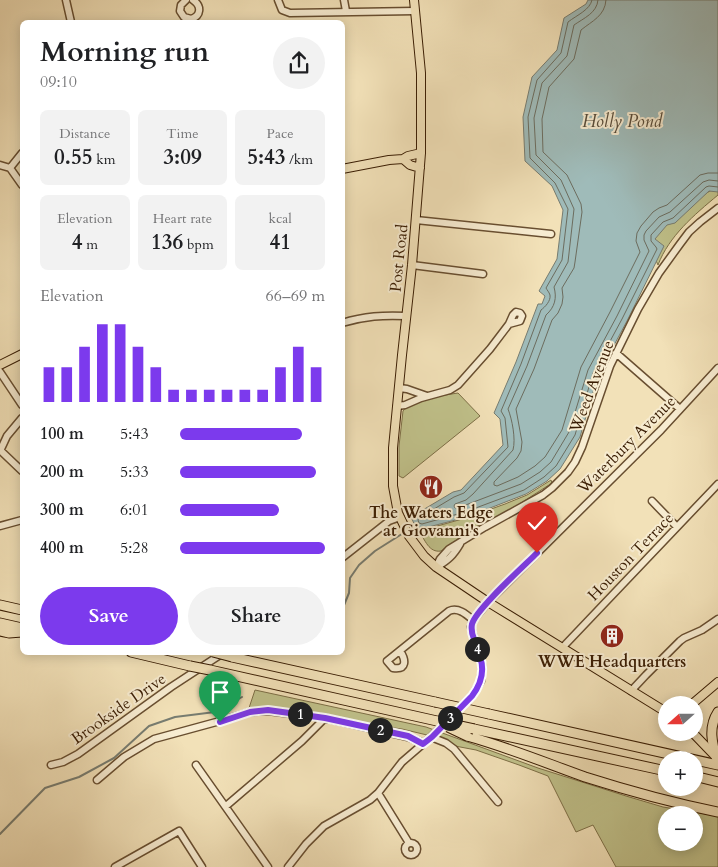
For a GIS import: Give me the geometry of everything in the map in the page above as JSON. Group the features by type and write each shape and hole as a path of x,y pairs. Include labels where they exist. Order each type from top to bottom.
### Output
{"highway":[{"path":"0,604 20,609"},
{"path":"0,623 20,628"},
{"path":"0,631 20,632"},
{"path":"144,655 432,720 604,782 718,812"},
{"path":"228,655 637,747 717,760 712,730 713,721 718,712"},
{"path":"470,733 658,769"},
{"path":"703,778 718,782"}],"main road":[{"name":"Post Road","path":"414,0 421,73 421,153 412,265 393,448 394,496 400,519 409,536 424,556 436,567 488,602 658,707"},
{"path":"345,168 403,159 421,153"},
{"path":"403,159 410,165 420,168"},
{"path":"0,365 20,355"},
{"path":"702,696 718,682"},
{"path":"700,741 717,760"}],"street":[{"path":"66,0 71,20"},
{"path":"186,0 181,5 180,12 187,19 194,20 200,10 198,4 193,0"},
{"path":"278,0 282,10 290,13 415,11"},
{"path":"344,0 346,12"},
{"path":"10,168 20,156"},
{"path":"0,165 10,168 20,182"},
{"name":"Weed Avenue","path":"436,567 449,549 542,495 568,472 582,447 606,376 638,309 671,256 689,232 717,211"},
{"path":"416,220 551,234"},
{"path":"412,265 483,274"},
{"path":"345,322 374,316 406,316"},
{"path":"397,406 450,390 458,385 509,324"},
{"path":"616,353 680,409"},
{"name":"Waterbury Avenue","path":"473,620 488,602 680,409 718,368"},
{"path":"0,372 20,402"},
{"path":"398,388 407,388 428,396"},
{"path":"20,420 7,436 0,451 20,469"},
{"name":"Houston Terrace","path":"562,648 718,484"},
{"path":"652,501 677,527"},
{"path":"345,556 388,520 400,519"},
{"path":"0,526 20,521"},
{"path":"288,867 306,844 324,826 370,800 378,793 402,762 432,737 478,689 481,681 482,666 472,633 473,620 456,609 451,610 400,651"},
{"path":"631,692 684,638 702,630 718,619"},
{"name":"Brookside Drive","path":"51,766 78,754 171,687 228,655"},
{"path":"98,780 124,757 154,739 220,722 250,712 268,710 325,718 408,736 423,744"},
{"path":"226,806 302,741 325,718"},
{"path":"432,737 454,749 498,802"},
{"path":"196,765 268,867"},
{"path":"378,793 409,843"},
{"path":"114,867 179,831 202,867"}],"green space":[{"path":"718,186 718,195 691,218 675,235 658,265 650,247 657,220 676,212"},
{"path":"458,393 480,416 403,478 399,476 399,446 403,411 407,406 426,398"},
{"path":"551,480 552,483 507,512 473,528 441,551 430,548 419,531 466,518 505,504 527,495"},
{"path":"255,690 426,727 538,768 660,806 658,806 658,851 703,851 703,814 718,816 718,867 616,867 593,825 576,832 548,776 476,750 455,746 427,735 402,729 331,719 306,712 249,708"}],"water":[{"name":"Holly Pond","path":"588,0 718,0 718,192 709,191 675,223 667,225 655,239 664,246 598,375 580,437 560,469 547,481 526,494 467,517 417,530 411,517 453,492 461,490 503,445 500,419 494,413 538,304 542,304 545,296 539,291 557,259 563,210 552,186 525,161 523,117 532,77 557,50 564,18 586,4"}],"waterway":[{"path":"345,603 349,593 350,578 359,565 375,551 405,532"},
{"path":"0,834 45,788 79,777 114,758 149,726 175,717 215,712 242,697"}],"place":[{"name":"The Waters Edge at Giovanni's","path":"431,487"},
{"name":"WWE Headquarters","path":"612,636"}],"route":[{"path":"220,722 250,712 268,710 325,718 408,736 423,744 478,689 481,681 482,666 472,633 473,620 488,602 537,553"}]}
